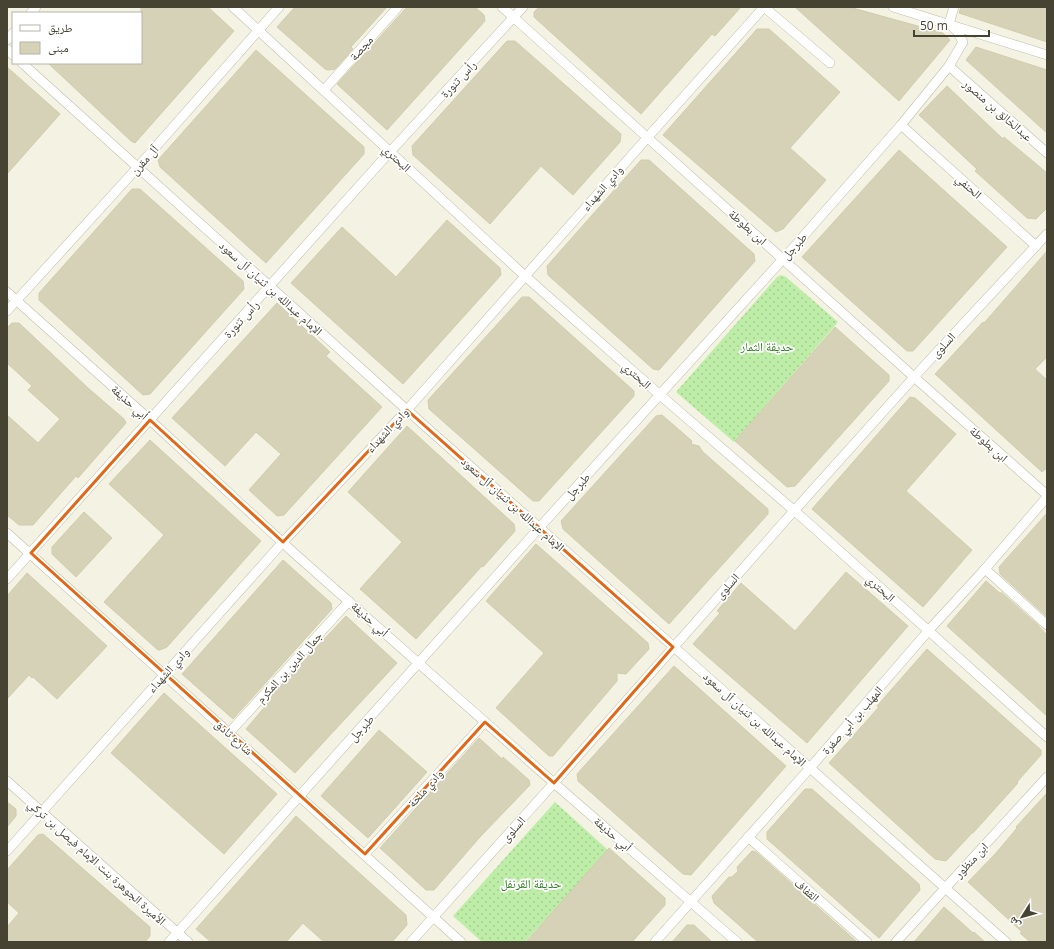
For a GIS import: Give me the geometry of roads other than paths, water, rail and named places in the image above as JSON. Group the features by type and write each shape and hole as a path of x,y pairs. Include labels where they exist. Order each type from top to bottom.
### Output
{"street":[{"name":"البحتري","path":"233,7 525,276 794,510 1047,737"},
{"name":"آل مقرن","path":"7,311 137,168 279,7"},
{"name":"مجصة","path":"324,90 398,7"},
{"name":"ابن بطوطة","path":"502,7 1047,496"},
{"name":"رأس تنورة","path":"7,579 523,7"},
{"path":"764,7 830,63"},
{"name":"وادي الشهداء","path":"7,851 283,542 407,410 764,7"},
{"path":"893,7 1047,55"},
{"path":"949,24 954,7"},
{"name":"طبرجل","path":"169,942 901,125 948,66 963,42 957,31 949,24"},
{"name":"الإمام عبدالله بن ثنيان آل سعود","path":"23,64 539,528 1006,942"},
{"name":"عبدالخالق بن منصور","path":"948,66 1047,153"},
{"name":"الحنفي","path":"901,125 1036,246"},
{"name":"السلوى","path":"411,942 554,783 794,510 914,377 1047,234"},
{"name":"أبي حذيفة","path":"7,292 349,601 554,783 737,942"},
{"name":"المهلب بن أبي صفرة","path":"655,942 810,768 928,630 985,569 1047,496"},
{"name":"شارع ثادق","path":"7,533 31,553 461,942"},
{"path":"985,569 1047,625"},
{"name":"جمال الدين بن المكرم","path":"229,733 349,601"},
{"name":"وادي ملحة","path":"365,854 485,722"},
{"name":"ابن منظور","path":"896,942 1047,777"},
{"name":"الأميرة الجوهرة بنت الإمام فيصل بن تركي","path":"7,781 188,942"},
{"name":"القفاف","path":"748,837 867,942"}],"park label":[{"name":"حديقة الثمار","path":"767,346"},
{"name":"حديقة القرنفل","path":"531,883"}]}
